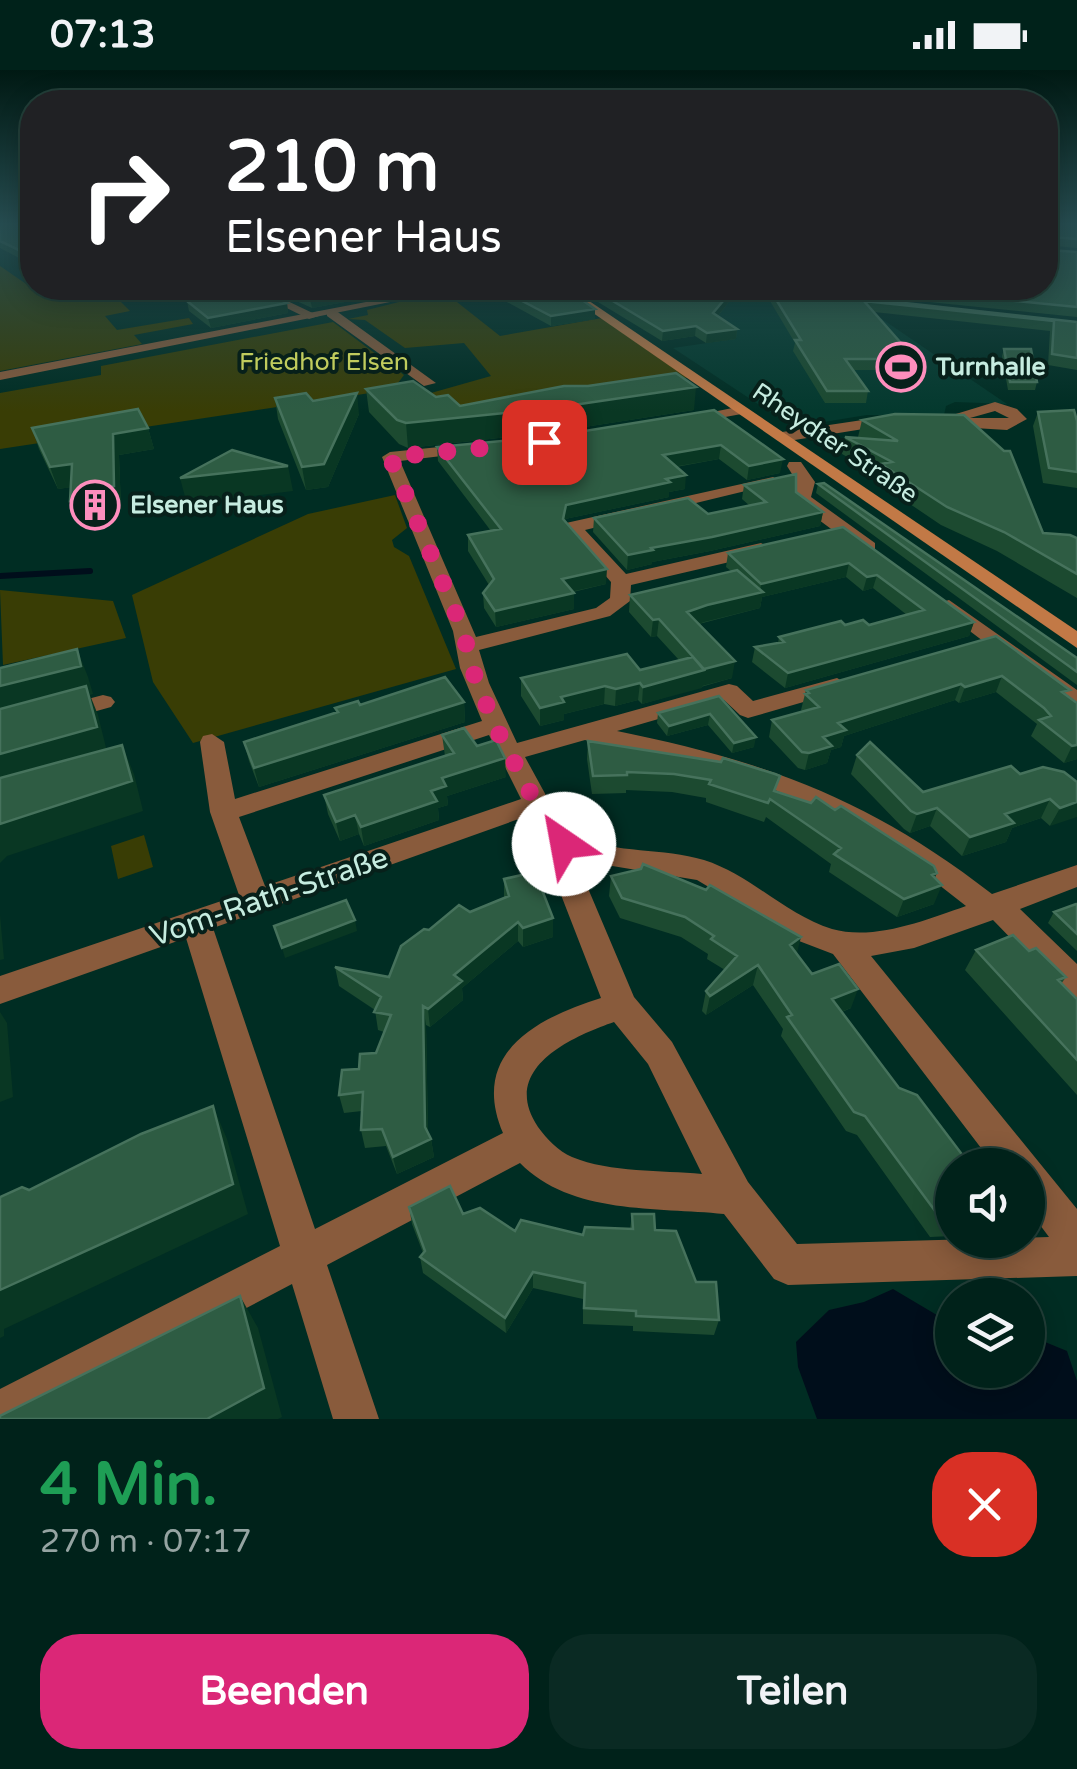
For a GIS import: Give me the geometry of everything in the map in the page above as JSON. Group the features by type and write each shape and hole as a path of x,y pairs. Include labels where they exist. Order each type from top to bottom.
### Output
{"main road":[{"name":"Rheydter Straße","path":"581,300 1077,641"}],"street":[{"path":"278,300 313,316"},
{"path":"0,376 392,300"},
{"path":"331,312 430,383"},
{"path":"668,422 742,410"},
{"path":"782,437 883,421 953,421"},
{"path":"494,446 390,457 467,646 470,664 495,726 551,832 622,1006 660,1053 734,1196 788,1265 1077,1256"},
{"path":"467,646 603,612 620,601 621,581 573,527 799,471 802,500 834,532 889,563"},
{"path":"621,581 788,542"},
{"path":"935,596 1077,701"},
{"path":"957,651 996,640"},
{"path":"510,753 729,691 748,710 862,678"},
{"path":"0,730 103,702"},
{"path":"224,812 495,726"},
{"path":"584,732 712,758 828,799 908,844 992,905 1077,985"},
{"path":"212,742 224,812 256,902"},
{"name":"Vom-Rath-Straße","path":"0,990 537,804"},
{"path":"551,832 577,849 701,870 759,898 813,934 844,946 881,945 1077,876"},
{"path":"196,922 356,1419"},
{"path":"844,946 1004,1148"},
{"path":"622,1006 560,1028 526,1053 512,1086 512,1106 523,1142 549,1166 572,1176 734,1196"},
{"path":"0,1412 523,1142"},
{"path":"1045,1200 1077,1241"}],"shaded area":[{"path":"730,300 860,304 1007,404 955,402 946,406 944,415 867,415 793,427 673,348 734,339 694,312 723,309"}],"green space":[{"path":"0,285 20,285 20,300 119,300 130,311 105,316 117,330 189,318 193,324 134,335 142,344 0,371"},
{"path":"407,300 454,300 500,336 602,318 690,377 476,411 431,399 431,393 491,376 464,343 405,348 365,320 348,319 368,315 367,310"},
{"name":"Friedhof Elsen","path":"333,322 404,375 398,383 370,393 0,449 0,393 101,375 101,366"},
{"path":"395,495 407,528 392,540 394,547 409,556 456,669 193,743 153,682 132,595 308,514"},
{"path":"0,590 113,601 126,638 3,665"},
{"path":"144,835 153,867 118,879 111,846"}],"water":[{"path":"893,1289 935,1314 935,1388 1045,1388 1045,1342 1067,1351 1077,1381 1077,1419 817,1419 798,1367 796,1342 829,1310 864,1302"}],"building":[{"path":"1058,285 1077,285 1077,307 1007,300 1058,300"},
{"path":"280,300 287,303 208,318 187,301"},
{"path":"520,300 582,300 595,309 551,316"},
{"path":"611,300 724,300 713,313 737,329 707,333 696,326 663,331"},
{"path":"776,300 878,300 1077,322 1077,358 1052,354 1054,321 864,301 915,359 845,359 868,391 827,391 795,340 801,340"},
{"path":"1004,349 1031,349 1037,382 1010,382"},
{"path":"676,373 696,387 553,408 406,423 397,420 366,389 413,381 436,397 448,395 460,406 564,386"},
{"path":"306,393 313,401 357,393 324,464 302,467 275,398"},
{"path":"138,409 148,428 113,434 114,486 103,487 103,496 70,501 72,464 50,467 32,428"},
{"path":"714,410 783,459 749,466 721,445 663,455 686,475 566,505 563,519 607,569 562,579 574,593 495,611 483,593 494,579 468,535 501,529 437,447 554,436"},
{"path":"1074,410 1077,472 1049,468 1038,412"},
{"path":"895,414 964,415 1004,451 1010,451 1043,533 1077,538 1077,574 1004,532 947,507 881,464 892,462 845,437 898,441 862,420"},
{"path":"232,450 288,466 180,478"},
{"path":"796,474 796,492 823,512 628,555 594,518 688,498 708,514 766,502 744,485"},
{"path":"824,483 1077,658 1077,672 818,484"},
{"path":"843,527 974,622 788,673 755,647 784,642 779,637 841,621 845,625 863,620 869,625 924,610 877,575 867,577 849,563 761,584 728,553"},
{"path":"737,570 763,592 687,612 735,661 704,669 659,619 653,620 630,595"},
{"path":"996,636 1070,690 1062,692 1077,703 1077,745 1072,746 1039,720 1051,716 1002,676 965,687 961,684 838,723 846,730 823,737 832,746 809,753 802,752 772,720 819,707 805,694 809,693 806,690"},
{"path":"77,649 81,666 0,686 0,668"},
{"path":"627,654 640,670 693,657 704,670 643,687 640,683 616,689 605,686 561,697 564,702 540,708 521,678"},
{"path":"445,677 464,702 254,768 244,742 338,712 335,708 358,701 360,705"},
{"path":"86,686 97,727 0,754 0,709"},
{"path":"719,696 756,737 734,743 710,714 669,726 658,713"},
{"path":"464,728 477,746 496,740 505,758 442,778 446,786 431,791 437,801 361,827 355,815 336,822 324,795 454,753 442,735"},
{"path":"588,741 721,762 723,758 780,776 774,791 811,803 816,797 835,810 841,806 934,866 937,873 932,875 942,885 904,899 834,854 841,848 770,799 768,803 709,784 711,780 627,772 593,776"},
{"path":"870,742 923,792 1011,766 1020,774 1043,767 1064,772 1077,782 1077,802 1060,808 1050,799 1005,814 1014,823 970,837 937,808 917,814 911,811 857,755"},
{"path":"122,745 132,781 0,824 0,778"},
{"path":"643,864 706,890 710,885 801,937 790,945 812,974 839,964 858,989 832,999 899,1088 917,1095 957,1148 935,1148 935,1211 865,1116 854,1112 787,1017 792,1015 758,965 710,996 706,991 737,956 685,917 622,898 611,876 641,869"},
{"path":"535,872 553,918 523,928 518,922 454,975 462,981 428,1009 423,1006 425,1127 431,1139 393,1157 382,1129 361,1130 363,1092 339,1095 342,1070 359,1069 360,1054 376,1053 391,1015 374,1012 381,997 335,967 389,977 401,946 424,929 429,930 459,905 470,912 509,896 504,879"},
{"path":"346,900 355,920 282,948 274,926"},
{"path":"1077,904 1077,934 1054,912"},
{"path":"1013,935 1029,951 1036,948 1066,977 1058,980 1077,999 1077,1060 976,950"},
{"path":"213,1106 233,1184 0,1290 0,1197 22,1187 29,1190 141,1134"},
{"path":"450,1186 463,1214 480,1208 515,1231 521,1220 583,1235 585,1227 633,1229 632,1214 654,1214 655,1230 676,1231 696,1282 716,1282 719,1320 636,1316 636,1311 584,1308 585,1283 533,1272 505,1318 420,1257 425,1251 409,1207"},
{"path":"240,1296 264,1388 207,1419 0,1419 0,1416"}],"waterway":[{"path":"0,576 90,571"}],"place":[{"name":"Turnhalle","path":"901,367"},
{"name":"Elsener Haus","path":"95,505"}],"route":[{"path":"544,442 390,457 464,633 470,664 495,726 551,832 564,844"}]}
